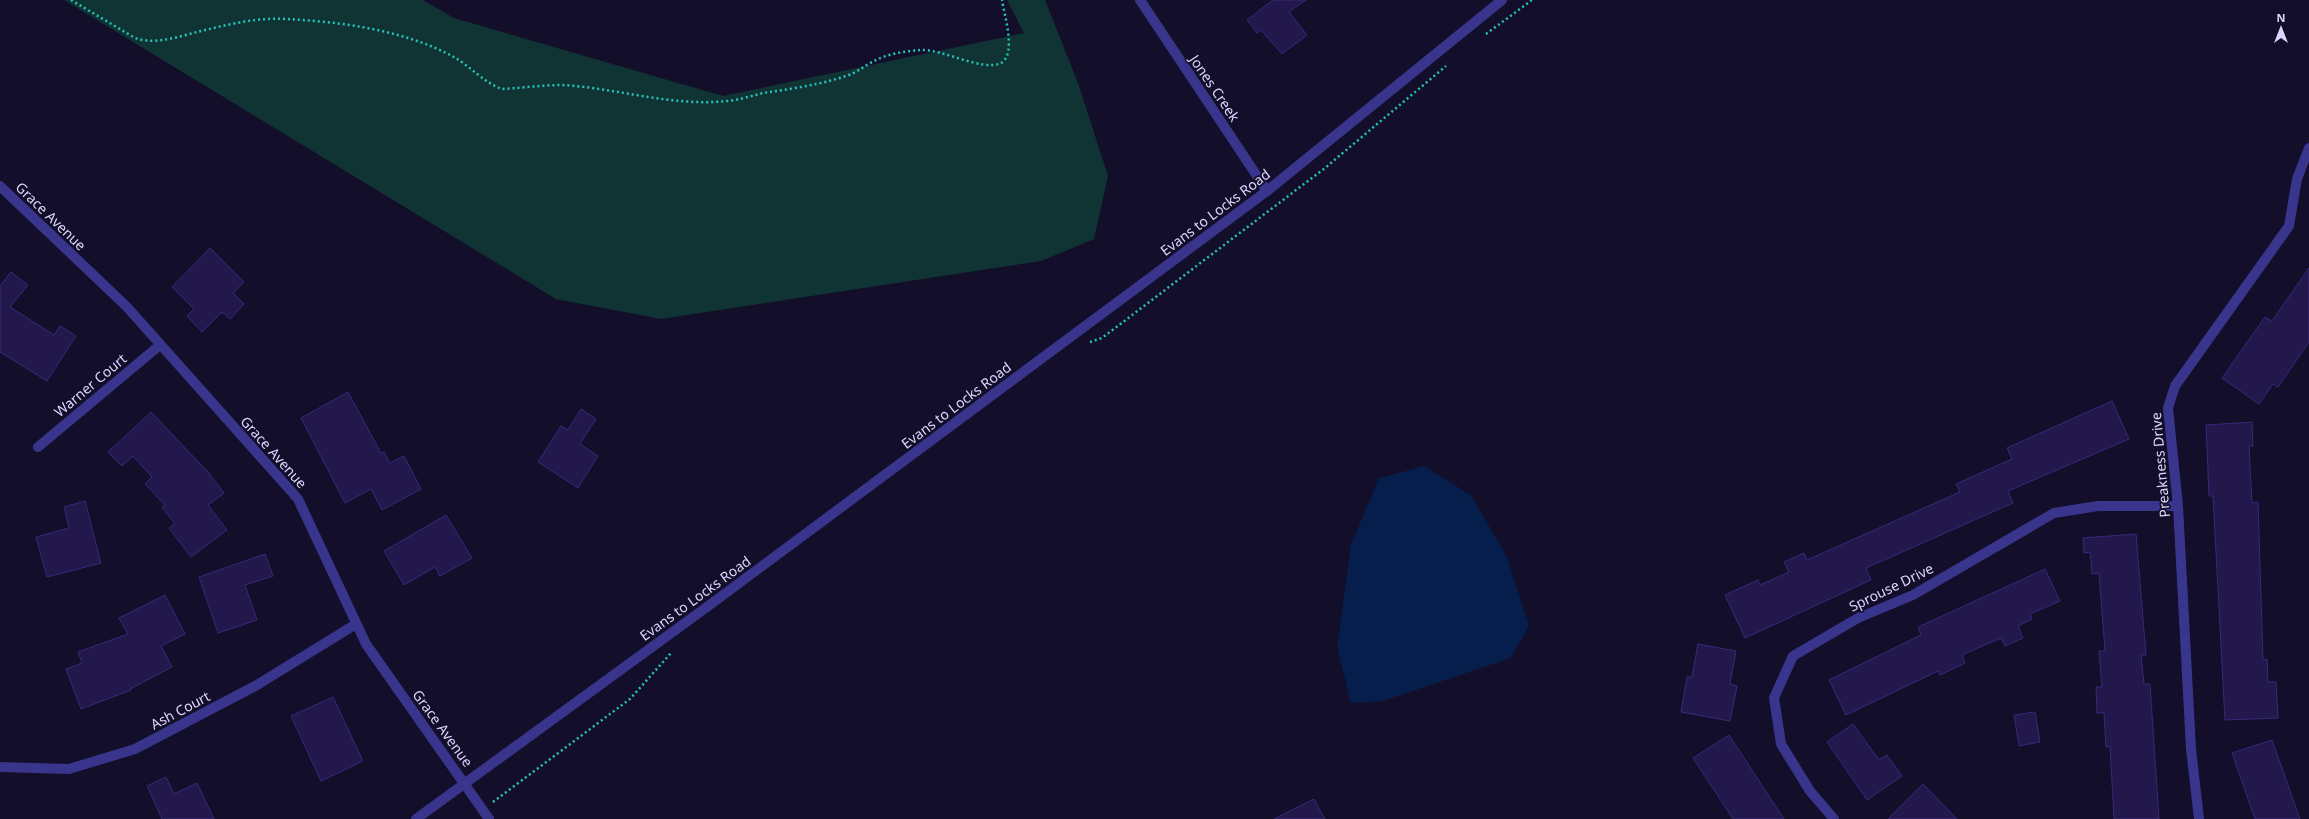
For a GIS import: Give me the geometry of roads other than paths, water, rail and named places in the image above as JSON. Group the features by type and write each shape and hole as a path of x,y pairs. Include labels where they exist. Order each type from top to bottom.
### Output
{"street":[{"name":"Jones Creek","path":"1140,0 1267,191"},
{"name":"Evans to Locks Road","path":"416,819 464,782 718,599 1267,191 1502,0"},
{"name":"Preakness Drive","path":"2199,819 2192,749 2178,506 2168,408 2175,386 2289,226 2297,179 2309,148"},
{"name":"Grace Avenue","path":"0,186 127,307 298,499 366,644 489,819"},
{"name":"Warner Court","path":"38,447 160,345"},
{"name":"Sprouse Drive","path":"1834,819 1810,791 1781,744 1774,698 1793,656 1858,618 1913,595 2054,513 2098,506 2178,506"},
{"name":"Ash Court","path":"0,767 69,769 135,749 257,685 356,624"}],"water":[{"path":"1424,466 1471,495 1507,557 1529,626 1511,658 1383,701 1351,703 1337,647 1351,545 1379,478"}]}
